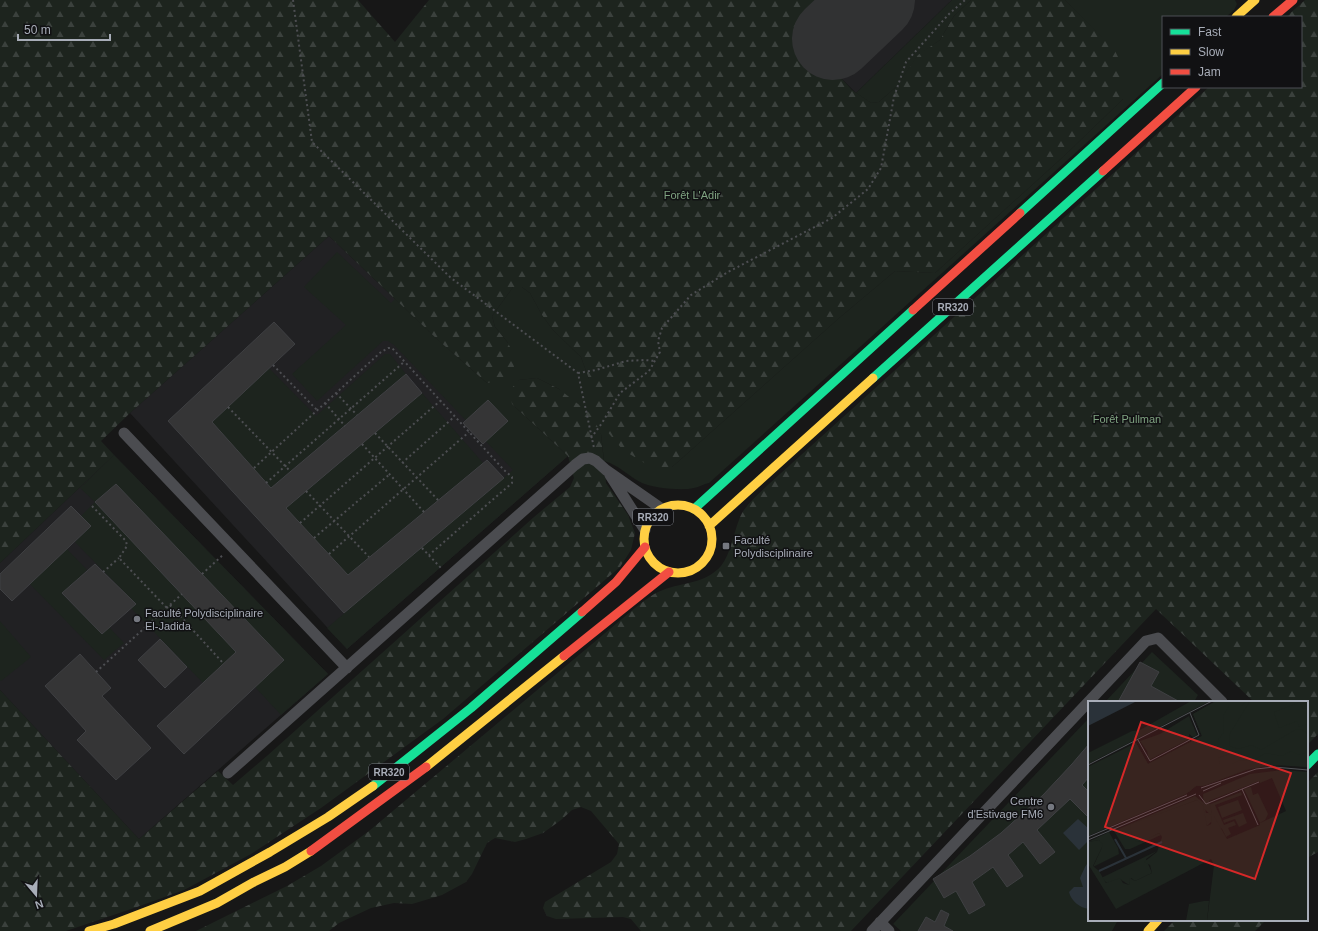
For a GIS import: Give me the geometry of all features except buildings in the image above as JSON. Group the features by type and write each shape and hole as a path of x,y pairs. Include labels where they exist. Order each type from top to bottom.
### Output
{"main road":[{"path":"1237,16 1255,0"},
{"path":"1274,16 1292,0"},
{"name":"RR320","path":"89,931 114,924 200,891 270,852 328,817 375,784 471,708 616,582 645,547 645,530 652,518 662,510 672,506 684,506 694,509 1162,84"},
{"name":"RR320","path":"709,526 1195,88"},
{"path":"645,547 650,558 658,567 669,572 681,573 694,570 704,562 710,551 712,539 709,526 703,516 694,509"},
{"name":"RR320","path":"150,931 217,903 254,882 285,867 317,847 418,774 669,572"},
{"path":"1308,764 1318,754"},
{"path":"1148,931 1157,921"}],"street":[{"path":"124,433 347,668"},
{"path":"228,773 583,459 590,458 596,461 606,470 662,510"},
{"path":"606,470 645,530"},
{"path":"1088,701 1146,640 1158,638 1221,701"},
{"path":"872,931 1088,701"},
{"path":"880,922 889,931"}],"path":[{"path":"293,0 312,142 452,278 578,373 596,461"},
{"path":"592,438 620,393 649,371 656,361 660,352 658,341 662,328 691,295 728,272 832,218 868,189 882,168 894,97 906,62 949,14 965,0"},
{"path":"254,468 381,352 388,348 392,348 454,417 512,477 512,483 429,555"},
{"path":"578,373 596,370 626,361 656,361"},
{"path":"266,483 404,362"},
{"path":"272,365 317,410"},
{"path":"336,393 358,415"},
{"path":"300,523 440,401"},
{"path":"325,404 345,426"},
{"path":"228,406 290,472"},
{"path":"402,463 454,417"},
{"path":"329,554 469,432"},
{"path":"374,433 438,500"},
{"path":"362,444 424,512"},
{"path":"314,538 390,474"},
{"path":"306,491 369,557"},
{"path":"92,506 126,541 127,546 119,558 103,572"},
{"path":"202,574 232,546"},
{"path":"422,548 449,577"},
{"path":"119,558 167,608"},
{"path":"96,672 182,594"},
{"path":"170,605 223,663"}],"shaded area":[{"path":"841,0 952,0 856,93 840,77 834,54 832,18"},
{"path":"329,236 438,340 568,456 347,649 130,413"},
{"name":"Faculté Polydisciplinaire El-Jadida","path":"114,455 328,674 139,839 0,690 0,563"},
{"path":"1078,819 1088,828 1088,841 1079,850 1063,833"},
{"path":"1088,862 1088,909 1076,904 1069,892 1074,887 1083,887 1080,878"}],"green space":[{"name":"Forêt L'Adir","path":"0,0 358,0 395,42 429,0 841,0 832,18 834,54 840,77 852,90 871,103 879,102 896,87 918,55 940,40 954,16 971,0 1065,0 1114,49 1123,67 1123,99 1066,154 935,273 895,271 839,318 672,467 651,467 623,450 605,429 594,404 589,379 581,357 553,330 542,315 530,293 522,287 513,287 492,316 495,327 508,343 513,353 514,368 511,378 487,383 438,340 329,236 130,413 101,441 114,455 0,563"},
{"path":"952,0 971,0 954,16 940,40 918,56 896,87 879,102 871,103 856,93"},
{"path":"1065,0 1235,0 1237,4 1234,10 1227,16 1162,16 1162,75 709,483 689,489 675,489 660,488 642,483 614,465 604,461 601,434 559,389 537,378 519,380 512,404 568,456 347,649 327,628 513,470 394,345 388,341 383,341 317,401 292,374 346,325 304,287 337,252 391,303 395,299 438,340 487,383 508,343 495,327 492,316 513,287 522,287 530,293 542,315 553,330 581,357 589,379 672,467 839,318 895,271 935,273 1066,154 1123,99 1114,50"},
{"name":"Forêt Pullman","path":"1305,0 1318,0 1318,734 1308,744 1308,701 1253,701 1156,609 851,931 641,931 631,919 623,917 556,919 547,916 543,908 545,902 611,862 617,854 619,844 591,811 581,807 572,810 543,833 515,842 495,838 487,843 472,874 466,882 442,895 412,904 394,903 371,908 339,923 329,931 196,931 287,886 321,866 369,831 645,600 659,591 694,582 715,572 721,566 727,555 744,509 770,483 1208,88 1302,88 1302,16 1287,16"},
{"path":"385,354 390,354 406,374 271,488 212,422 269,368 316,416"},
{"path":"537,378 559,389 592,415 601,434 606,483 628,515 635,533 631,550 620,567 443,719 321,808 251,854 184,890 66,931 0,931 0,690 139,839 218,771 233,785 534,517 570,487 574,478 568,456 512,404 510,390 519,380"},
{"path":"422,393 483,463 348,575 286,508"},
{"path":"114,455 328,674 281,715 255,687 236,652 203,683 131,608 136,604 75,542 91,526 81,516 95,502 80,488"},
{"path":"67,549 87,570 62,594 102,634 109,627 124,643 104,660 30,584"},
{"path":"0,621 31,657 1,681 0,680"},
{"path":"1152,652 1198,695 1195,701 1106,701"},
{"path":"1088,719 1088,921 1117,921 1112,931 901,931 893,924"},
{"path":"1318,772 1318,852 1308,857 1308,782"},
{"path":"1174,921 1265,921 1255,931 1164,931"}],"runway":[{"path":"833,39 874,0"}],"traffic: fast":[{"path":"1020,213 1162,84"},
{"path":"873,378 1103,171"},
{"path":"694,509 913,310"},
{"path":"373,786 471,708 582,612"},
{"path":"1308,764 1318,754"}],"traffic: slow":[{"path":"1237,16 1255,0"},
{"path":"709,526 873,378"},
{"path":"678,505 691,508 702,515 709,526 712,539 709,552 702,563 691,570 678,573 665,570 654,563 647,552 644,539 647,526 654,515 665,508 678,505"},
{"path":"426,767 564,656"},
{"path":"89,931 114,924 200,891 270,852 328,817 373,786"},
{"path":"150,931 217,903 254,882 285,867 311,851"},
{"path":"1148,931 1157,921"}],"traffic: jam":[{"path":"1274,16 1293,0"},
{"path":"1103,171 1195,88"},
{"path":"913,310 1020,213"},
{"path":"582,612 616,582 645,547"},
{"path":"564,656 669,572"},
{"path":"311,851 426,767"}],"place":[{"name":"Faculté Polydisciplinaire","path":"726,546"},
{"name":"Faculté Polydisciplinaire El-Jadida","path":"137,619"},
{"name":"Centre d'Estivage FM6","path":"1051,807"}]}
